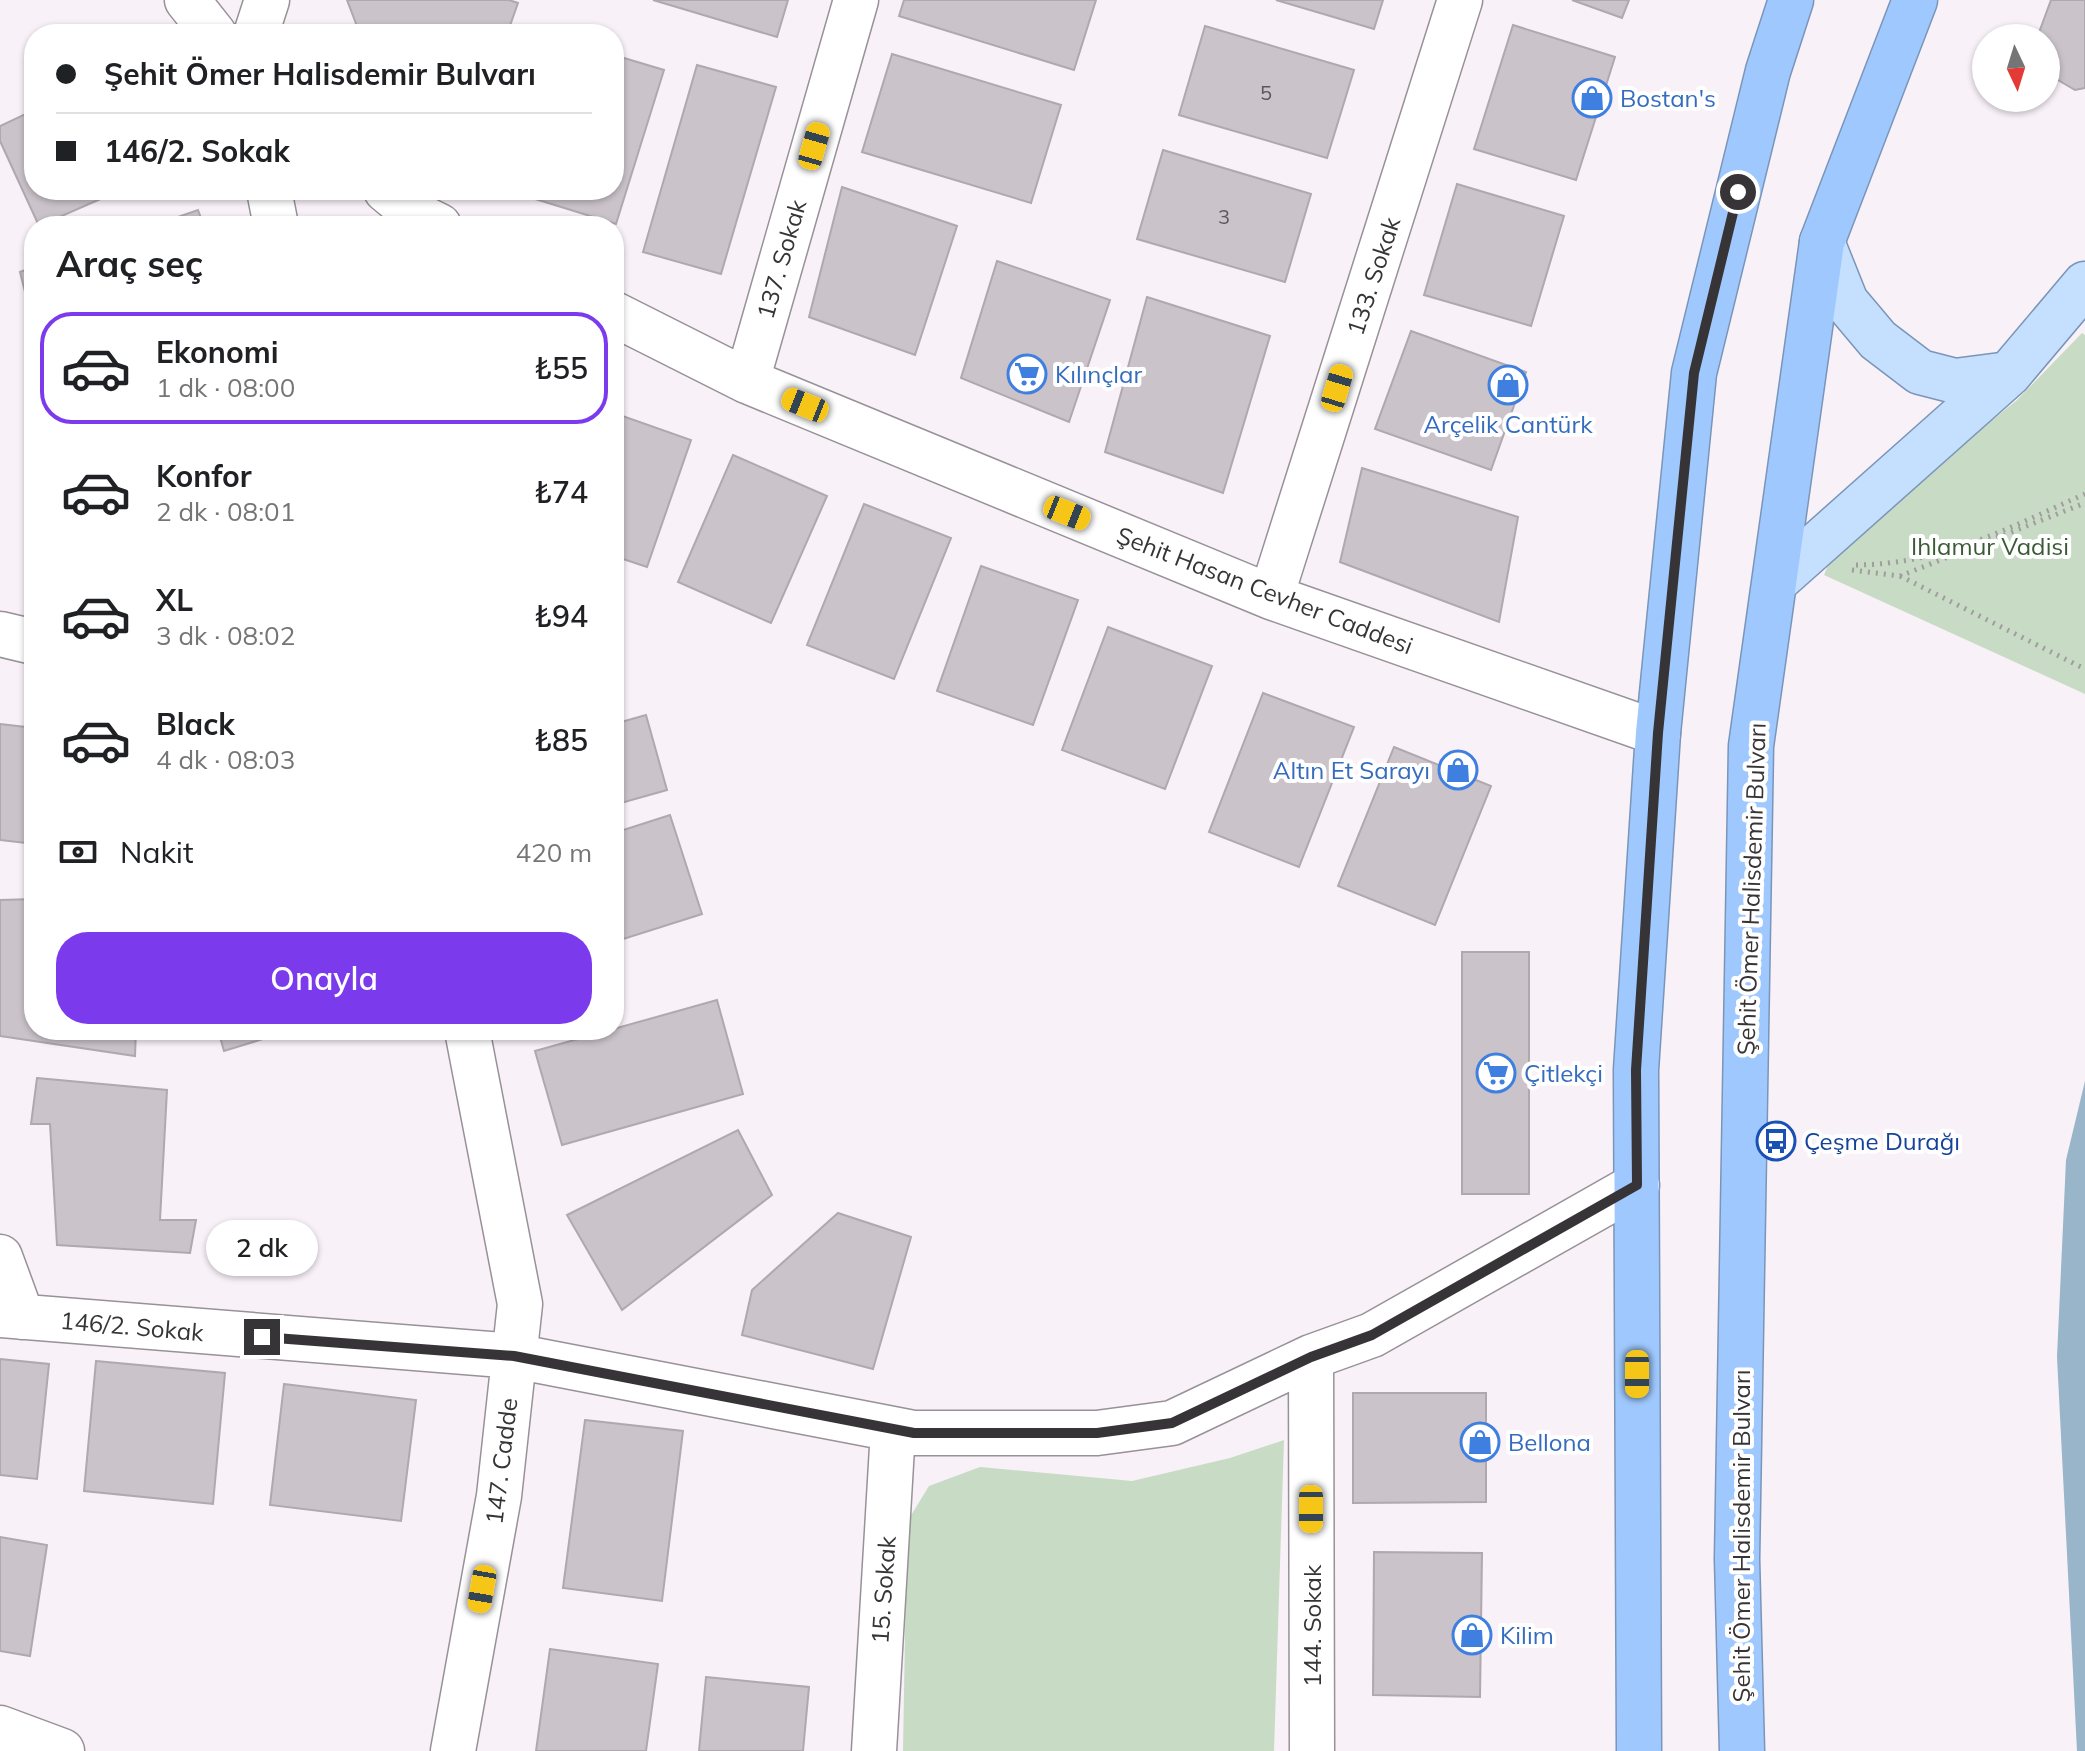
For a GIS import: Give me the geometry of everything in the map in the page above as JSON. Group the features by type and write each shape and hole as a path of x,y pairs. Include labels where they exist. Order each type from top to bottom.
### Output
{"highway":[{"path":"1639,1751 1636,1070 1658,733 1694,373 1768,71 1791,0"},
{"name":"Şehit Ömer Halisdemir Bulvarı","path":"1742,1751 1737,1559 1751,746 1797,562 1822,242 1915,0"}],"main road":[{"path":"1822,242 1846,302 1878,340 1920,372 1955,381 2009,374"},
{"path":"1797,562 2009,374 2085,284"}],"street":[{"path":"187,0 206,24"},
{"path":"259,24 267,0"},
{"name":"137. Sokak","path":"747,381 856,0"},
{"name":"133. Sokak","path":"1271,597 1460,0"},
{"path":"398,200 419,216"},
{"name":"Şehit Hasan Cevher Caddesi","path":"624,319 747,381 1271,597 1658,733"},
{"path":"0,634 24,640"},
{"name":"147. Cadde","path":"453,1751 499,1496 520,1304 469,1040"},
{"name":"146/2. Sokak","path":"11,1316 514,1356 914,1433 1097,1433 1172,1423 1311,1357 1372,1335 1637,1185"},
{"path":"0,1257 11,1316"},
{"name":"144. Sokak","path":"1311,1357 1312,1751"},
{"name":"15. Sokak","path":"874,1751 893,1430"},
{"path":"0,1728 62,1751"}],"path":[{"path":"1797,562 1882,564 1931,557 1984,539 2085,494"},
{"path":"1900,576 2085,503"},
{"path":"1797,562 1900,576 2085,669"}],"green space":[{"name":"Ihlamur Vadisi","path":"2082,333 2085,335 2085,694 1824,575 1837,544 2016,401"},
{"path":"1284,1440 1274,1751 903,1751 907,1522 929,1486 980,1467 1132,1481 1230,1458"}],"water":[{"path":"2085,1081 2085,1751 2077,1751 2057,1357 2066,1160"}],"building":[{"path":"347,0 509,0 518,3 511,24 356,24"},
{"path":"653,0 788,0 777,37"},
{"path":"904,0 1096,0 1074,70 899,16"},
{"path":"1276,0 1383,0 1374,29"},
{"path":"1572,0 1629,0 1622,18"},
{"path":"2051,0 2085,0 2085,88 2075,90 2060,81 2060,24 2042,24"},
{"path":"1513,25 1615,57 1576,180 1474,149"},
{"path":"1205,26 1354,70 1327,158 1179,115"},
{"path":"892,54 1061,105 1031,203 862,152"},
{"path":"624,58 664,70 624,198"},
{"path":"697,65 776,87 721,274 643,252"},
{"path":"24,115 24,193 0,141 0,126"},
{"path":"1163,150 1311,194 1285,282 1137,239"},
{"path":"1457,184 1564,216 1531,326 1424,295"},
{"path":"842,187 957,226 915,355 809,317"},
{"path":"27,200 98,200 62,216 34,216"},
{"path":"539,200 623,200 618,216 590,216"},
{"path":"198,210 200,216 181,216"},
{"path":"997,261 1110,300 1069,422 961,378"},
{"path":"1147,297 1270,336 1223,493 1105,452"},
{"path":"1411,331 1526,372 1491,470 1375,429"},
{"path":"624,417 691,440 647,567 624,559"},
{"path":"733,455 827,496 771,623 678,582"},
{"path":"1362,468 1518,517 1499,622 1340,562"},
{"path":"864,504 951,538 894,679 807,645"},
{"path":"981,566 1078,600 1033,725 937,691"},
{"path":"1108,627 1212,666 1165,789 1062,750"},
{"path":"1263,693 1354,727 1299,867 1209,832"},
{"path":"646,715 667,790 624,802 624,721"},
{"path":"0,724 24,727 24,843 0,840"},
{"path":"1394,747 1491,786 1435,925 1338,886"},
{"path":"670,815 702,914 624,939 624,830"},
{"path":"24,899 24,1040 0,1036 0,900"},
{"name":"Çitlekçi","path":"1462,952 1529,952 1529,1194 1462,1194"},
{"path":"717,1000 743,1094 562,1145 535,1051 574,1040 624,1040 624,1026"},
{"path":"27,1040 136,1040 135,1056"},
{"path":"221,1040 260,1040 224,1051"},
{"path":"37,1078 167,1090 160,1220 196,1220 190,1253 57,1245 50,1124 31,1124"},
{"path":"738,1130 772,1195 622,1310 567,1215"},
{"path":"838,1213 911,1237 873,1369 742,1335 752,1290"},
{"path":"0,1359 49,1364 37,1479 0,1475"},
{"path":"96,1361 225,1373 213,1504 84,1491"},
{"path":"284,1384 416,1400 401,1521 270,1505"},
{"path":"1353,1393 1486,1393 1486,1502 1353,1503"},
{"path":"585,1420 683,1431 662,1601 563,1588"},
{"path":"0,1537 47,1545 30,1656 0,1651"},
{"path":"1374,1552 1482,1553 1480,1697 1373,1695"},
{"path":"550,1649 658,1664 646,1751 536,1751"},
{"path":"706,1677 809,1687 803,1751 699,1751"}],"place":[{"name":"Bostan's","path":"1592,98"},
{"name":"Kılınçlar","path":"1027,374"},
{"name":"Arçelik Cantürk","path":"1508,385"},
{"name":"Altın Et Sarayı","path":"1458,770"},
{"name":"Çitlekçi","path":"1496,1073"},
{"name":"Çeşme Durağı","path":"1776,1141"},
{"name":"Bellona","path":"1480,1442"},
{"name":"Kilim","path":"1472,1635"}],"route":[{"path":"262,1337 514,1356 914,1433 1097,1433 1172,1423 1311,1357 1372,1335 1637,1185 1636,1070 1658,733 1694,373 1738,192"}]}
